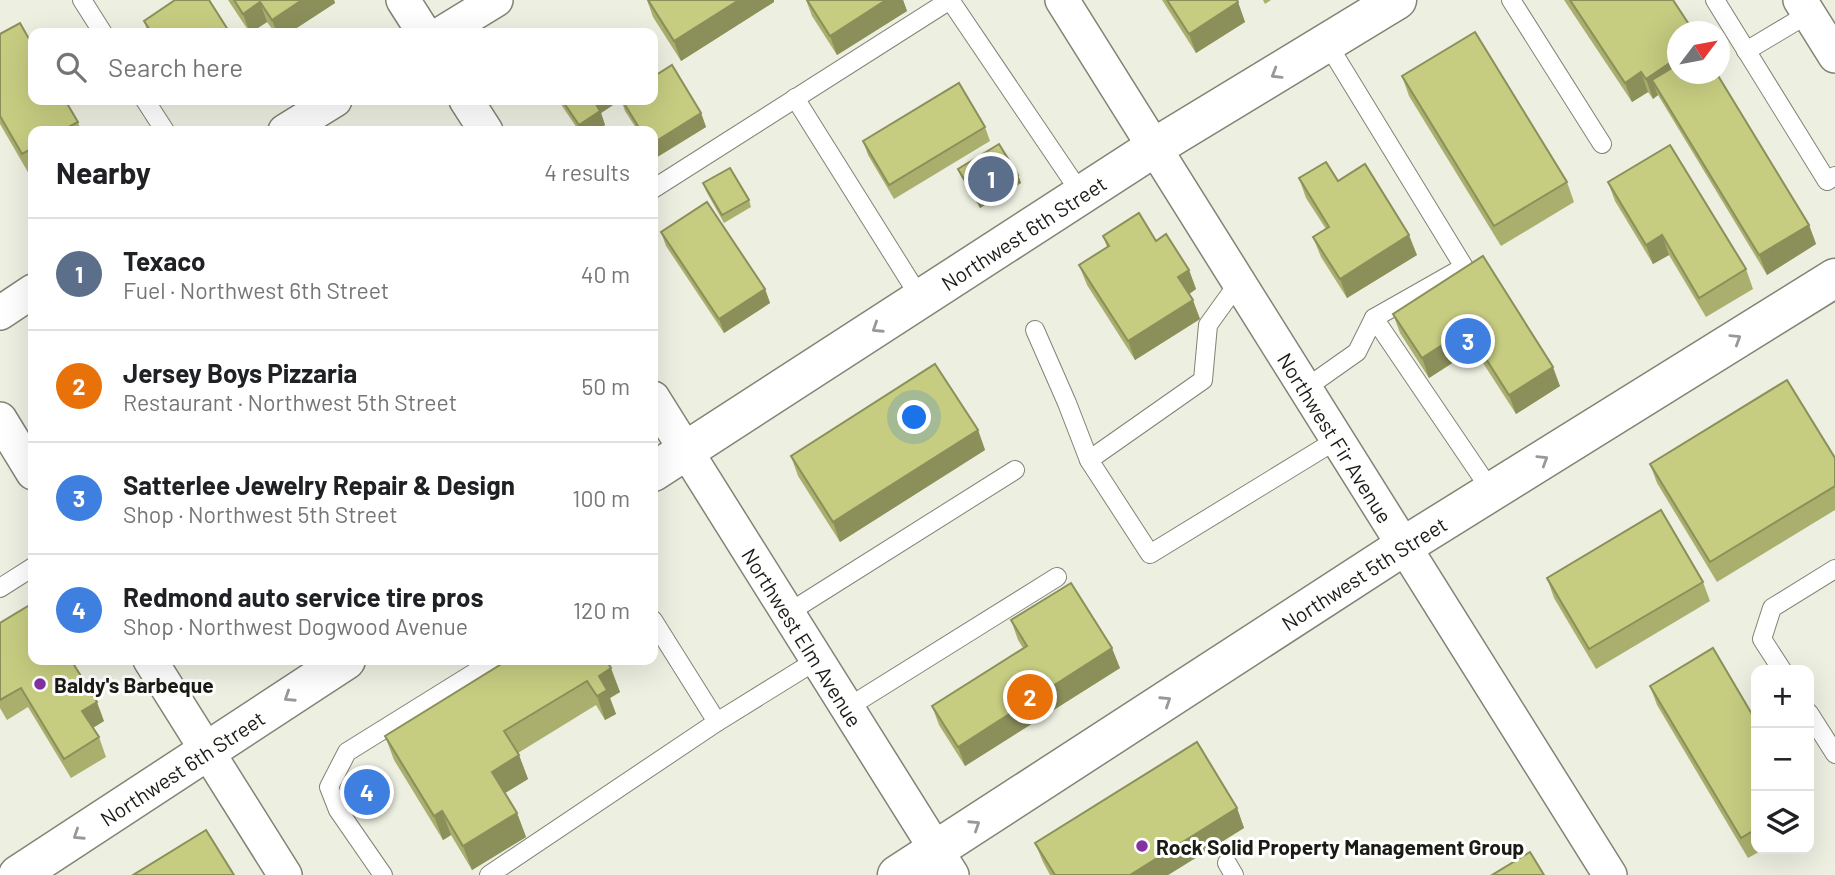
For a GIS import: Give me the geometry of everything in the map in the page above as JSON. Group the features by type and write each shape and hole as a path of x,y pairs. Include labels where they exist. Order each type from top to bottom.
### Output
{"main road":[{"name":"Northwest 6th Street","path":"658,468 1155,148 1327,43 1388,2"},
{"name":"Northwest 5th Street","path":"897,875 944,863 1404,546 1835,278"},
{"name":"Northwest 6th Street","path":"18,875 338,665"}],"street":[{"path":"404,0 421,28"},
{"path":"450,28 496,0"},
{"name":"Northwest Fir Avenue","path":"1062,0 1610,875"},
{"path":"1804,7 1835,56"},
{"path":"293,126 327,105"},
{"path":"469,105 483,126"},
{"path":"0,313 28,295"},
{"name":"Northwest Elm Avenue","path":"658,406 944,863"},
{"path":"0,419 28,465"},
{"path":"153,665 285,875"}],"lane":[{"path":"82,0 100,28"},
{"path":"658,186 950,0 1082,195"},
{"path":"1511,0 1602,144"},
{"path":"1715,0 1827,181 1835,176"},
{"path":"1746,51 1804,7"},
{"path":"1306,388 1357,352 1374,318 1464,267 1327,43"},
{"path":"795,98 921,299"},
{"path":"148,105 162,126"},
{"path":"1089,460 1203,380 1208,325 1239,282"},
{"path":"1374,318 1492,492"},
{"path":"1035,330 1089,460 1150,554 1338,439"},
{"path":"788,613 1015,470"},
{"path":"1779,665 1762,639 1772,608 1835,569"},
{"path":"0,588 28,570"},
{"path":"847,708 1057,576"},
{"path":"658,628 718,722"},
{"path":"489,875 718,722 817,660"},
{"path":"383,875 338,810 329,786 347,752 487,665"},
{"path":"1814,721 1835,754"}],"building":[{"path":"175,0 209,0 227,28 149,28 144,21"},
{"path":"234,0 302,0 272,20 260,2 243,14"},
{"path":"648,0 739,0 674,41"},
{"path":"807,0 886,0 830,36"},
{"path":"1167,0 1237,0 1238,2 1189,34"},
{"path":"1570,0 1673,0 1687,21 1667,21 1667,65 1646,79 1641,72 1625,83"},
{"path":"20,23 28,37 28,105 68,105 78,122 70,126 28,126 28,151 22,154 0,116 0,34"},
{"path":"1475,32 1567,182 1494,226 1402,76"},
{"path":"672,65 701,113 658,140 658,126 638,126 625,105 658,105 658,74"},
{"path":"1667,71 1667,84 1723,84 1809,225 1759,255 1652,80"},
{"path":"959,83 985,127 889,185 863,141"},
{"path":"565,105 596,105 600,111 579,125"},
{"path":"999,144 1018,175 977,201 958,169"},
{"path":"1670,145 1746,269 1699,298 1662,235 1646,245 1608,182"},
{"path":"1326,162 1338,181 1365,164 1409,235 1340,279 1313,237 1329,227 1299,178"},
{"path":"730,168 749,200 722,215 703,183"},
{"path":"707,202 765,289 719,319 661,232"},
{"path":"1139,213 1156,241 1166,234 1189,270 1178,277 1193,300 1128,341 1079,265 1109,246 1103,236"},
{"path":"1483,256 1553,367 1509,395 1467,329 1422,358 1393,314"},
{"path":"935,364 978,430 833,522 791,456"},
{"path":"1787,380 1835,458 1835,486 1710,562 1650,464"},
{"path":"1661,510 1703,582 1589,649 1547,578"},
{"path":"1071,583 1112,648 958,747 932,706 1027,646 1011,620"},
{"name":"Baldy's Barbeque","path":"28,606 28,665 74,665 97,702 82,711 99,737 64,759 21,688 0,700 0,623"},
{"path":"1713,648 1751,713 1751,832 1741,838 1650,686"},
{"path":"500,665 609,665 611,668 599,676 607,690 597,696 587,681 504,731 519,755 492,772 517,813 463,846 442,811 434,816 385,736"},
{"path":"1197,742 1237,808 1130,875 1055,875 1035,843"},
{"path":"206,830 234,875 133,875"},
{"path":"1530,852 1544,875 1492,875"}],"place":[{"name":"Texaco","path":"991,179"},
{"name":"Satterlee Jewelry Repair & Design","path":"1468,341"},
{"name":"Baldy's Barbeque","path":"40,684"},
{"name":"Jersey Boys Pizzaria","path":"1030,697"},
{"name":"Redmond auto service tire pros","path":"367,792"},
{"name":"Rock Solid Property Management Group","path":"1142,846"}]}
